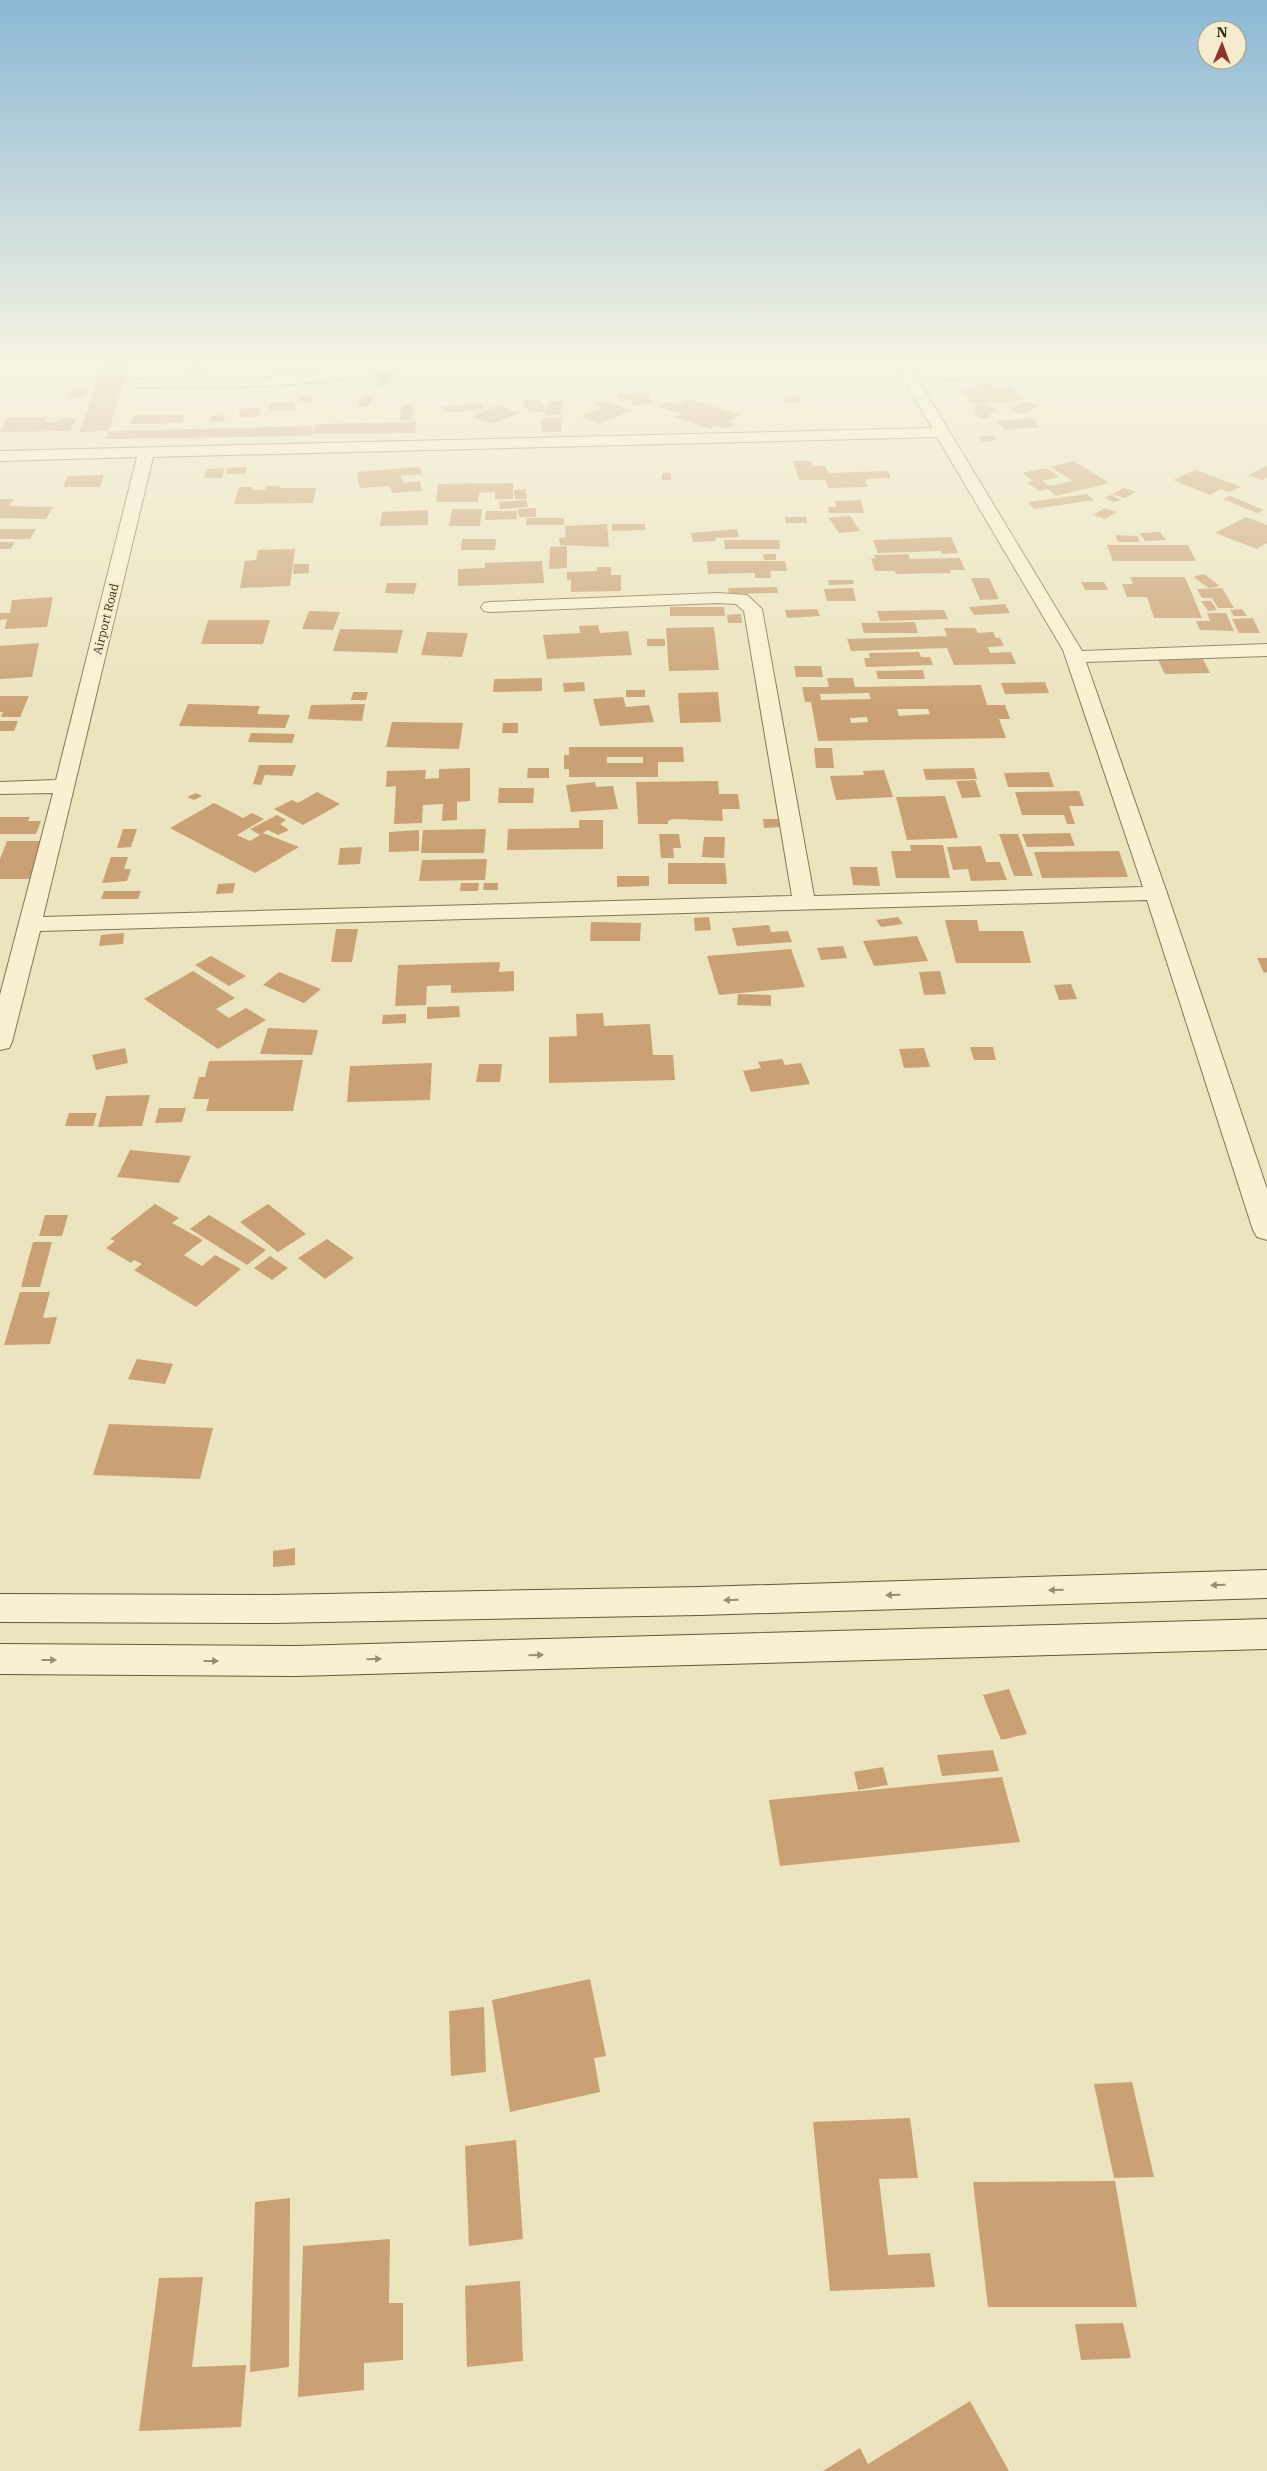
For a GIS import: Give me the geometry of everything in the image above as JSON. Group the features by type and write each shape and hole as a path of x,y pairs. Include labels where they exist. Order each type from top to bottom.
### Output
{"street":[{"name":"Airport Road","path":"0,1042 65,786 140,478"},
{"path":"968,478 1074,657 1156,893 1267,1230"},
{"path":"490,607 718,598 741,600 753,609 804,902"},
{"path":"1074,657 1267,650"},
{"path":"0,788 65,786"},
{"path":"30,924 1156,893"},
{"path":"0,1608 312,1609 720,1600 1267,1584"},
{"path":"0,1660 296,1661 1267,1634"}],"building":[{"path":"67,478 103,478 100,487 63,487"},
{"path":"358,478 402,478 403,483 420,481 422,491 392,493 390,486 360,488"},
{"path":"798,478 883,478 865,479 868,487 828,488 826,480 799,480"},
{"path":"1029,478 1053,478 1042,481 1050,486 1073,481 1069,478 1102,478 1109,483 1085,489 1075,483 1084,489 1056,496 1048,489 1040,491 1027,483 1033,481"},
{"path":"1177,478 1218,478 1241,487 1229,492 1221,489 1210,495 1173,480"},
{"path":"513,483 513,499 495,499 495,492 479,493 478,502 436,502 438,484"},
{"path":"266,486 316,488 313,503 234,504 239,487 253,487 252,490 265,490"},
{"path":"1124,488 1136,492 1125,498 1112,494"},
{"path":"526,489 527,499 515,499 514,490"},
{"path":"1087,494 1094,500 1034,509 1028,502"},
{"path":"1111,495 1121,500 1114,502 1104,498"},
{"path":"1230,496 1264,510 1257,513 1223,499"},
{"path":"0,499 14,499 9,506 53,507 46,519 0,518"},
{"path":"526,500 528,507 500,509 499,502"},
{"path":"861,500 864,513 829,513 828,507 836,507 835,501"},
{"path":"536,508 536,517 519,517 518,509"},
{"path":"1105,508 1117,512 1105,519 1093,515"},
{"path":"452,509 482,509 480,526 449,526"},
{"path":"428,510 428,525 380,526 382,512"},
{"path":"486,511 517,511 517,519 485,520"},
{"path":"850,516 860,531 839,533 829,518"},
{"path":"785,517 806,517 807,523 786,523"},
{"path":"1246,517 1267,525 1267,543 1257,549 1215,533"},
{"path":"527,518 564,518 564,525 526,525"},
{"path":"607,524 609,547 560,545 559,538 566,537 565,526"},
{"path":"612,524 645,524 645,530 612,531"},
{"path":"0,529 36,529 30,539 0,539"},
{"path":"737,529 739,537 715,538 716,541 693,542 691,533"},
{"path":"1160,532 1166,540 1145,541 1140,533"},
{"path":"1115,535 1137,536 1140,542 1118,542"},
{"path":"951,537 958,553 942,554 941,551 878,553 873,540"},
{"path":"462,539 496,539 495,550 461,550"},
{"path":"724,540 779,540 780,549 725,549"},
{"path":"0,542 15,542 11,549 0,549"},
{"path":"1107,545 1188,545 1196,561 1113,561"},
{"path":"567,546 567,568 549,569 550,547"},
{"path":"295,549 290,586 240,588 245,561 256,560 258,550"},
{"path":"763,554 776,554 776,560 764,560"},
{"path":"908,554 910,559 960,558 965,570 950,570 951,573 896,574 895,571 875,571 871,559 875,558 874,555"},
{"path":"542,561 544,583 458,586 458,569 485,568 485,563"},
{"path":"707,561 785,561 787,571 770,571 771,578 755,578 755,573 708,574"},
{"path":"294,564 309,564 309,573 293,574"},
{"path":"597,567 611,567 611,575 621,575 621,591 571,592 571,580 567,580 567,572 597,571"},
{"path":"1204,574 1220,586 1209,588 1193,577"},
{"path":"1130,577 1185,577 1202,618 1154,618 1147,597 1127,597 1122,584 1133,584"},
{"path":"971,578 989,578 999,599 980,600"},
{"path":"828,580 853,580 854,584 829,585"},
{"path":"1081,582 1104,582 1108,590 1085,590"},
{"path":"387,583 417,583 414,594 385,593"},
{"path":"777,587 778,593 729,594 728,588"},
{"path":"853,588 856,601 827,601 824,589"},
{"path":"1222,588 1234,608 1218,608 1212,598 1202,598 1197,589"},
{"path":"53,597 47,627 5,629 7,619 0,620 0,613 10,613 12,600"},
{"path":"1201,601 1211,601 1217,610 1208,611"},
{"path":"1005,604 1010,613 974,615 969,607"},
{"path":"670,607 724,607 725,616 670,616"},
{"path":"817,609 820,616 787,618 785,610"},
{"path":"1242,609 1247,616 1234,616 1230,610"},
{"path":"944,610 948,619 880,621 877,611"},
{"path":"309,611 340,612 333,630 302,629"},
{"path":"1207,613 1226,613 1234,631 1200,630 1196,621 1210,621"},
{"path":"741,614 742,623 728,623 727,615"},
{"path":"1253,618 1260,633 1239,633 1232,619"},
{"path":"208,620 270,620 263,644 201,644"},
{"path":"915,622 918,633 864,633 861,623"},
{"path":"598,625 600,633 628,631 632,655 547,659 543,635 580,633 579,626"},
{"path":"714,627 719,670 669,671 666,628"},
{"path":"944,628 975,628 978,633 993,632 996,638 1000,638 1004,646 988,647 990,653 1011,652 1016,664 954,665 947,648 851,651 847,639 947,636"},
{"path":"340,629 403,630 397,653 333,651"},
{"path":"427,632 468,633 462,657 421,655"},
{"path":"647,639 665,639 665,646 647,646"},
{"path":"39,643 32,677 0,679 0,646"},
{"path":"919,652 921,657 930,657 933,665 866,667 864,658 870,658 869,653"},
{"path":"1203,659 1210,673 1165,674 1158,660"},
{"path":"794,666 821,666 823,677 796,677"},
{"path":"923,670 925,679 878,679 876,671"},
{"path":"542,678 542,691 493,692 494,679"},
{"path":"827,678 853,678 855,687 981,685 987,705 1005,705 1010,719 999,719 1006,738 818,741 811,702 805,702 802,687 829,687","holes":["869,693 871,699 821,700 820,694","897,709 928,709 930,714 899,716","867,717 868,722 851,723 850,718"]},
{"path":"584,682 585,691 564,692 563,683"},
{"path":"1045,682 1049,693 1005,694 1001,683"},
{"path":"626,690 645,690 645,697 626,697"},
{"path":"353,692 368,692 366,700 351,700"},
{"path":"718,692 721,722 680,723 678,693"},
{"path":"0,696 29,696 20,717 1,717 3,712 0,712"},
{"path":"623,697 626,707 649,705 654,722 600,726 593,699"},
{"path":"188,704 260,706 257,714 290,715 285,728 179,726"},
{"path":"365,704 362,721 308,719 311,705"},
{"path":"0,721 18,721 14,731 0,731"},
{"path":"392,722 463,723 459,749 386,747"},
{"path":"503,723 518,723 518,733 502,733"},
{"path":"251,733 295,734 292,743 248,742"},
{"path":"569,747 683,747 684,762 658,762 658,777 569,777 569,769 564,769 564,755 569,755","holes":["607,757 643,757 643,763 607,763"]},
{"path":"814,748 832,748 834,768 816,768"},
{"path":"259,765 296,765 292,776 265,775 261,785 253,784"},
{"path":"470,768 470,801 457,802 457,820 442,821 443,804 423,805 422,823 394,824 396,786 386,787 387,771 426,770 425,779 439,778 439,769"},
{"path":"528,768 549,768 549,778 527,778"},
{"path":"974,768 977,779 926,780 923,769"},
{"path":"884,770 893,797 836,800 830,776 864,775 863,771"},
{"path":"1049,772 1054,787 1008,787 1004,773"},
{"path":"975,780 981,797 962,798 956,781"},
{"path":"718,781 719,794 738,794 740,809 722,809 723,821 673,819 668,821 668,824 638,824 636,782"},
{"path":"595,782 596,787 613,786 618,809 571,812 566,785"},
{"path":"499,788 534,788 533,803 498,803"},
{"path":"1079,791 1084,806 1069,806 1075,824 1067,824 1064,815 1022,815 1015,792"},
{"path":"317,792 340,804 303,825 274,809 292,800 298,803"},
{"path":"196,793 202,796 194,800 187,797"},
{"path":"945,796 958,838 907,840 896,797"},
{"path":"214,803 243,818 252,813 264,819 237,835 250,841 260,835 250,829 277,815 286,820 280,824 289,830 278,835 268,830 263,833 299,847 255,873 170,828"},
{"path":"0,817 30,817 28,821 41,821 36,834 0,834"},
{"path":"763,819 778,819 780,827 764,828"},
{"path":"579,820 603,820 603,849 507,850 508,829 579,828"},
{"path":"123,829 137,829 131,847 117,848"},
{"path":"486,829 484,853 421,853 423,830"},
{"path":"419,830 419,851 389,852 389,832"},
{"path":"1070,833 1075,846 1027,847 1022,834"},
{"path":"659,834 679,834 681,848 673,848 674,858 661,858"},
{"path":"999,834 1018,834 1033,876 1014,876"},
{"path":"704,837 725,837 724,858 702,857"},
{"path":"7,841 47,841 32,879 0,879 0,859"},
{"path":"910,845 943,845 950,878 896,878 891,851 911,851"},
{"path":"981,846 986,862 1000,862 1007,880 971,881 968,869 953,870 947,847"},
{"path":"362,847 360,864 338,865 340,848"},
{"path":"1119,851 1128,877 1042,878 1034,852"},
{"path":"111,857 128,857 124,869 131,869 127,881 102,883"},
{"path":"487,859 485,880 419,881 422,860"},
{"path":"668,863 725,863 727,884 668,884"},
{"path":"850,867 877,867 880,886 853,885"},
{"path":"617,876 649,876 649,886 617,887"},
{"path":"235,883 233,893 216,894 218,884"},
{"path":"461,883 479,883 478,891 460,891"},
{"path":"484,883 498,883 498,890 483,890"},
{"path":"104,891 141,891 138,899 101,899"},
{"path":"709,917 711,930 695,931 694,918"},
{"path":"898,917 903,924 881,927 876,920"},
{"path":"945,920 977,920 979,931 1023,931 1031,963 956,963"},
{"path":"591,922 641,923 640,941 590,941"},
{"path":"769,925 771,932 788,931 792,942 737,946 732,928"},
{"path":"336,929 358,929 352,962 331,962"},
{"path":"124,933 123,944 99,946 101,935"},
{"path":"917,936 928,961 874,966 863,941"},
{"path":"843,946 847,958 821,960 817,948"},
{"path":"791,949 805,987 719,995 707,956"},
{"path":"211,956 246,976 229,986 195,965"},
{"path":"1257,958 1267,958 1267,972 1264,973"},
{"path":"500,962 499,972 514,971 514,991 451,993 451,985 427,986 426,1005 395,1006 398,965"},
{"path":"193,971 235,998 216,1009 229,1018 246,1008 266,1020 218,1049 144,999"},
{"path":"940,971 946,994 924,995 919,972"},
{"path":"279,972 321,989 304,1003 263,985"},
{"path":"1071,984 1077,999 1059,1000 1054,985"},
{"path":"738,994 771,995 771,1006 737,1005"},
{"path":"459,1006 460,1017 427,1019 427,1007"},
{"path":"603,1013 604,1026 650,1024 653,1055 673,1055 675,1080 549,1083 549,1037 577,1036 576,1014"},
{"path":"406,1014 406,1023 382,1024 383,1015"},
{"path":"268,1028 318,1030 312,1055 260,1054"},
{"path":"970,1047 993,1047 996,1060 974,1060"},
{"path":"125,1048 128,1063 96,1070 92,1055"},
{"path":"924,1048 930,1067 904,1068 899,1049"},
{"path":"782,1059 785,1065 801,1063 810,1084 751,1092 743,1071 761,1068 758,1062"},
{"path":"303,1060 293,1111 206,1111 209,1099 193,1099 199,1077 205,1077 209,1061"},
{"path":"432,1063 430,1100 347,1102 350,1066"},
{"path":"479,1064 502,1064 500,1082 476,1082"},
{"path":"150,1095 142,1126 98,1127 106,1096"},
{"path":"159,1108 186,1108 182,1122 155,1123"},
{"path":"69,1113 97,1113 93,1126 65,1126"},
{"path":"130,1150 191,1156 179,1183 117,1177"},
{"path":"155,1204 179,1218 172,1223 203,1240 184,1255 202,1266 215,1255 241,1269 196,1307 134,1270 142,1264 134,1260 131,1263 106,1248 115,1241 110,1239"},
{"path":"268,1204 306,1234 278,1252 240,1222"},
{"path":"45,1215 68,1215 62,1236 39,1236"},
{"path":"209,1215 266,1250 247,1265 190,1229"},
{"path":"327,1239 354,1258 325,1279 298,1258"},
{"path":"33,1242 52,1242 40,1287 21,1287"},
{"path":"270,1256 288,1268 272,1280 254,1268"},
{"path":"20,1292 50,1292 43,1318 57,1317 50,1344 4,1345"},
{"path":"137,1359 173,1364 165,1384 128,1379"},
{"path":"109,1424 213,1428 200,1479 93,1475"},
{"path":"295,1548 295,1565 273,1567 273,1551"},
{"path":"1009,1689 1027,1734 1001,1740 983,1695"},
{"path":"993,1750 999,1771 942,1776 937,1755"},
{"path":"883,1767 888,1785 858,1790 854,1772"},
{"path":"1002,1777 1020,1842 780,1866 769,1800"},
{"path":"590,1979 606,2056 594,2058 600,2092 510,2112 492,2000"},
{"path":"484,2007 486,2072 451,2076 449,2011"},
{"path":"1132,2082 1154,2177 1114,2178 1094,2084"},
{"path":"910,2118 918,2178 879,2179 888,2255 930,2253 935,2287 830,2291 813,2122"},
{"path":"516,2140 523,2239 469,2246 465,2146"},
{"path":"1115,2181 1137,2307 988,2307 973,2182"},
{"path":"290,2198 289,2367 250,2372 255,2202"},
{"path":"390,2239 389,2303 403,2303 403,2360 364,2363 364,2390 298,2397 303,2246"},
{"path":"203,2277 192,2367 246,2365 241,2427 139,2431 159,2278"},
{"path":"520,2281 523,2361 467,2367 465,2286"},
{"path":"1123,2323 1131,2358 1081,2360 1075,2324"},
{"path":"970,2401 1009,2471 823,2471 860,2448 868,2464"}]}
